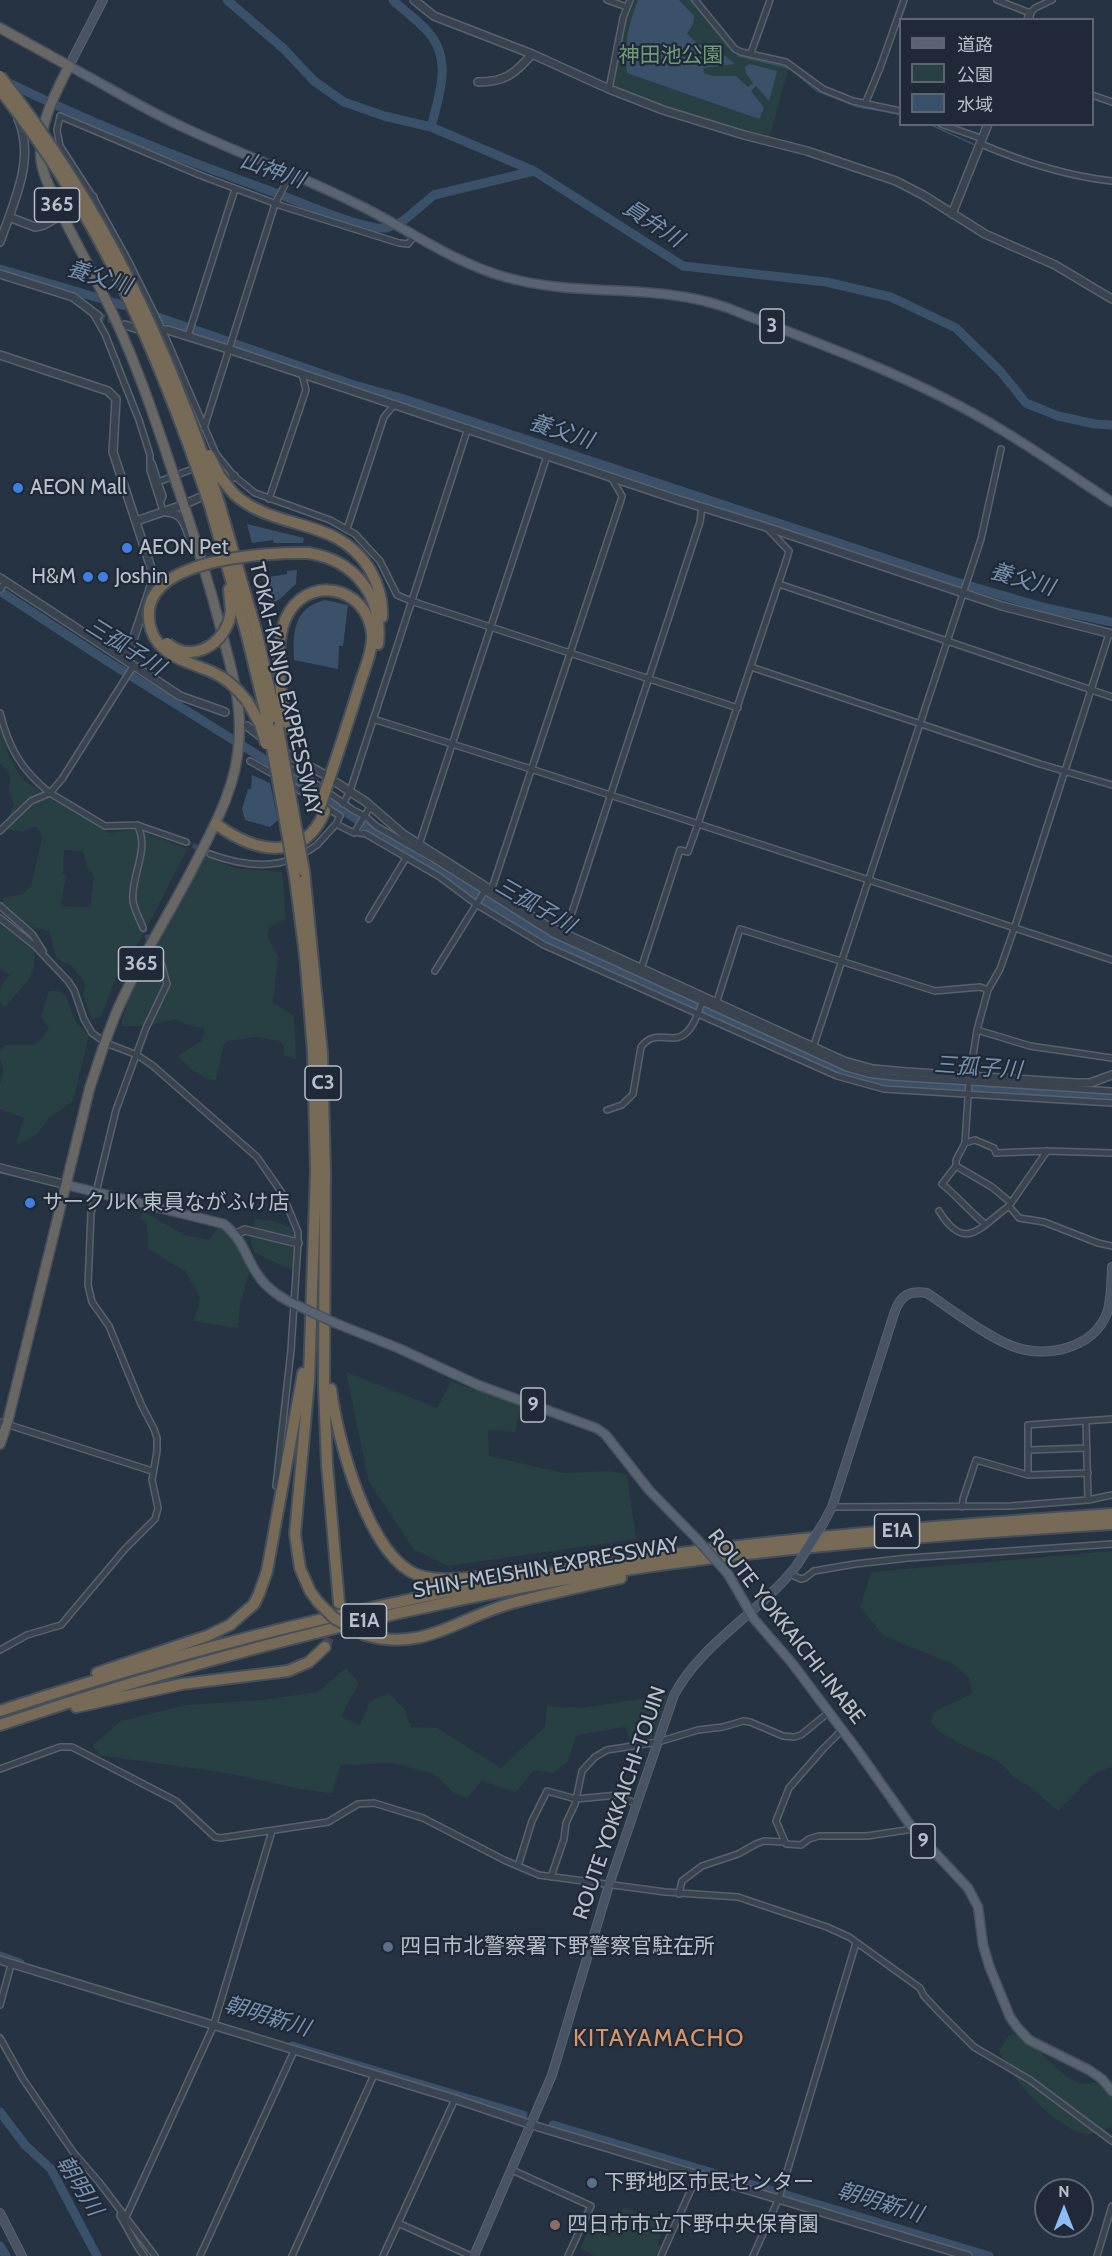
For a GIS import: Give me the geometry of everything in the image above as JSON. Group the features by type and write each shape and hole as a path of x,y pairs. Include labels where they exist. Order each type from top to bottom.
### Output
{"highway":[{"path":"0,27 69,66"},
{"name":"365","path":"0,1444 3,1423 67,1185 90,1087 122,999 216,824 231,787 240,738 236,690 199,553 145,390 103,293 61,216 44,173 41,160 43,128 53,99 69,66"},
{"name":"TOKAI-KANJO EXPRESSWAY","path":"0,75 50,141 89,204 128,274 166,356 212,505 248,636 264,724 287,829 300,875"},
{"name":"TOKAI-KANJO EXPRESSWAY","path":"0,90 19,113 61,175 102,244 149,340 212,505 257,634 282,728 301,849 300,875 315,1106 319,1296"},
{"path":"166,356 214,465 234,494 260,513 325,532 354,549 372,574 380,594 382,612 353,729 317,826 309,837 296,845 276,849 255,845 226,832 216,824"},
{"path":"212,505 230,590 229,621 215,643 201,651 187,652 172,647 157,629 155,614 164,592 178,582 196,574 251,562 308,556"},
{"path":"264,724 233,685 223,677 181,660 165,650 151,630 150,604 158,589 165,582 194,568 249,556 282,553 331,558 362,583 373,601 376,612 375,639"},
{"path":"282,728 280,645 284,622 302,597 317,591 343,593 363,609 375,639"},
{"path":"319,1296 331,1392 344,1453 367,1514 387,1550 402,1566 429,1578 453,1579 682,1553"},
{"path":"319,1296 295,1534 300,1568 310,1591 334,1618 365,1635 390,1640 415,1640 438,1633 483,1612 511,1604 637,1575 736,1556"},
{"path":"319,1296 327,1464 339,1603"},
{"path":"0,1711 96,1673 219,1631 239,1619 254,1604 267,1571 319,1296"},
{"name":"SHIN-MEISHIN EXPRESSWAY","path":"0,1711 144,1665 309,1621 453,1590 682,1553 902,1530 1112,1515"},
{"name":"SHIN-MEISHIN EXPRESSWAY","path":"0,1726 66,1702 217,1658 374,1619 531,1586 736,1556 903,1539 1112,1524"},
{"path":"0,1726 157,1688 288,1671 309,1662 325,1647"}],"main road":[{"path":"69,66 103,0"},
{"name":"3","path":"69,66 183,128 384,218 468,264 516,280 553,286 674,294 699,298 943,397 1003,430 1112,502"},
{"path":"67,1185 224,1224 236,1234"},
{"name":"ROUTE YOKKAICHI-INABE","path":"236,1234 257,1275 275,1293 299,1307 398,1348 478,1385 596,1428 604,1434 649,1490 728,1574 754,1619 792,1663 913,1829 975,1898 983,1946 990,1968 1010,2017 1017,2027 1029,2040 1089,2070 1102,2079 1112,2091"},
{"name":"ROUTE YOKKAICHI-TOUIN","path":"472,2256 532,2125 552,2075 609,1885 674,1695 690,1668 702,1655 790,1574 824,1522 832,1507 895,1311 902,1297 917,1291 927,1293 1012,1346 1030,1351 1053,1352 1082,1341 1099,1326 1108,1307 1112,1268"},
{"path":"0,2213 22,2256"}],"street":[{"path":"414,0 434,16 532,54 609,89 692,120 807,151 897,181 985,234 1055,265 1112,299"},
{"path":"607,0 627,7"},
{"path":"609,89 630,0"},
{"path":"694,0 735,49 786,62 824,89 865,104 899,111"},
{"path":"751,53 770,0"},
{"path":"865,104 904,0"},
{"path":"997,0 1029,16 1035,8 1053,0"},
{"path":"478,82 499,81 506,78 523,65 532,54"},
{"path":"0,96 20,122 25,148 24,169 0,242"},
{"path":"1094,96 1112,102"},
{"path":"415,236 408,244 357,231 235,189 60,116 57,130 60,146 93,197 129,262 162,329 216,454 234,476 255,493 330,520 347,529 363,541 380,561 397,595 490,628 738,708"},
{"path":"946,126 1014,158 1084,178 1112,181"},
{"path":"952,214 987,126"},
{"path":"204,428 275,203 290,174"},
{"path":"188,335 235,189"},
{"path":"9,217 35,226 44,225 93,197"},
{"path":"0,274 73,297 96,315 139,420 163,496 161,503"},
{"path":"125,325 138,329 162,329 188,335 547,456 964,591 1002,606 1111,634 1014,929 1000,969 988,990 977,1030 965,1143 956,1160 956,1166 942,1184 985,1224"},
{"path":"0,355 108,391 114,396 117,406 113,452 153,577 132,643 124,658"},
{"path":"269,499 306,390 302,374"},
{"path":"347,529 384,417 394,404"},
{"path":"343,804 350,790 468,428"},
{"path":"813,1050 981,539 1001,449"},
{"path":"158,482 192,471 216,454"},
{"path":"150,455 150,470 163,512"},
{"path":"419,845 547,456"},
{"path":"136,521 184,505 212,492 234,476"},
{"path":"435,971 476,904 488,892 621,500 622,496 610,476"},
{"path":"565,934 700,522 702,506"},
{"path":"163,512 174,512 182,517 191,542 199,553"},
{"path":"641,969 680,850 688,852 698,824 789,550 766,527"},
{"path":"2,584 124,658 132,668 180,696 225,712"},
{"path":"779,584 1112,697"},
{"path":"752,667 1112,785"},
{"path":"0,831 31,801 50,793 62,779 132,668"},
{"path":"0,713 8,742 15,755 30,775 50,793 105,826 137,825 186,842"},
{"path":"373,719 1112,960"},
{"path":"247,726 331,784 350,790 388,823 419,845 553,934 702,1003 715,1005"},
{"path":"272,758 319,786 376,826 565,934 813,1050 873,1069 1112,1091"},
{"path":"210,854 232,862 277,864 311,850 336,824 340,816 250,761"},
{"path":"355,831 370,807"},
{"path":"336,824 366,834 440,877 476,904 544,945 807,1064 865,1085 884,1089 1112,1103"},
{"path":"137,825 141,835 141,845 133,899 143,928"},
{"path":"369,919 406,858"},
{"path":"0,906 32,934 45,955 74,990 84,1019 92,1033 105,1043 137,1055 152,1065 257,1157 282,1193 298,1232 299,1307 276,1486"},
{"path":"0,918 45,955"},
{"path":"715,1005 740,929 935,991 980,987 988,990"},
{"path":"0,1650 27,1635 61,1625 125,1549 155,1519 158,1500 152,1480 152,1471 157,1451 157,1438 109,1326 89,1294 88,1285 92,1213 116,1110 146,1028 167,984 162,966 155,953"},
{"path":"607,1110 622,1105 633,1094 641,1047 646,1041 658,1036 679,1037 690,1029 702,1003"},
{"path":"977,1030 1030,1046 1112,1058"},
{"path":"970,1079 1090,1083 1112,1075"},
{"path":"965,1143 975,1140 994,1148 996,1153 1047,1150 1112,1153"},
{"path":"939,1211 954,1231 964,1235 976,1232 1010,1204 1047,1150"},
{"path":"956,1166 992,1187 1010,1204 1018,1218 1044,1222 1098,1243 1112,1246"},
{"path":"0,1168 67,1185"},
{"path":"236,1234 245,1230 298,1243"},
{"path":"1028,1475 1028,1425 1112,1419"},
{"path":"1086,1422 1088,1500"},
{"path":"3,1423 152,1471"},
{"path":"1029,1450 1087,1448"},
{"path":"962,1507 976,1460 1028,1475 1088,1473"},
{"path":"832,1507 1010,1506 1088,1500 1112,1495"},
{"path":"790,1574 801,1579 814,1571 855,1564 1112,1544"},
{"path":"550,1877 564,1839 566,1823 576,1799 582,1771 595,1757 607,1750 658,1742 698,1730 723,1727 742,1721 750,1722 783,1736 794,1737 801,1735 828,1713"},
{"path":"784,1842 776,1821 789,1788 842,1730"},
{"path":"0,1769 60,1747 72,1747 176,1801 214,1837 328,1822 358,1804 374,1803 423,1818 518,1866 550,1877 679,1894 738,1897 839,1931 920,1988 940,2013 974,2047 1030,2080 1112,2141"},
{"path":"518,1866 532,1821 547,1791 576,1799 618,1795 636,1804"},
{"path":"679,1894 682,1881 702,1866 738,1854 764,1841 784,1842 794,1846 819,1836 867,1836 913,1829"},
{"path":"126,2217 214,2024 272,1831"},
{"path":"753,2256 780,2195 856,1943"},
{"path":"0,1960 214,2024 532,2125 698,2175 780,2195 968,2256"},
{"path":"0,2005 12,1965"},
{"path":"0,2038 23,2079 73,2152 122,2211 155,2256"},
{"path":"200,2256 294,2051"},
{"path":"292,2256 374,2075"},
{"path":"383,2256 455,2099"},
{"path":"512,2169 591,2206 568,2256"},
{"path":"662,2256 698,2175"},
{"path":"1097,2256 1112,2205"},
{"path":"122,2211 120,2216 144,2256"},
{"path":"398,2223 472,2256"}],"green space":[{"name":"神田池公園","path":"633,0 691,0 739,55 789,66 769,139 663,108 610,88 625,19"},
{"path":"0,720 8,754 17,771 24,780 49,798 110,833 136,829 187,849 141,939 119,970 101,1017 92,1019 83,995 86,984 70,964 62,962 56,956 49,931 17,923 1,905 3,898 23,894 31,886 42,838 37,827 22,832 6,829 4,826 14,805 9,791 10,774 0,763","holes":["64,850 83,851 88,868 94,876 90,907 61,906 66,875 63,874"]},
{"path":"205,856 234,868 282,872 286,919 270,926 267,936 278,957 273,1003 294,1016 296,1060 283,1055 284,1047 280,1041 257,1037 227,1041 224,1044 216,1080 195,1072 178,1056 201,1041 205,1031 203,1028 175,1019 148,1026 121,1026 127,1004 144,967"},
{"path":"0,923 11,925 24,934 35,949 34,967 30,978 5,1007 0,1003 2,984 10,975 0,968"},
{"path":"49,991 64,994 73,1016 89,1036 73,1101 50,1117 36,1135 19,1144 16,1143 24,1118 0,1109 3,1069 0,1051 5,1045 35,1044 46,1033 49,1027 41,1015"},
{"path":"144,1212 185,1235 209,1240 218,1227 240,1244 246,1254 249,1273 240,1306 238,1328 194,1321 199,1295 186,1272 148,1249 147,1223 140,1218"},
{"path":"255,1219 275,1221 295,1231 294,1271 254,1252 250,1237"},
{"path":"346,1372 437,1408 451,1382 522,1405 515,1432 488,1430 489,1456 564,1473 609,1471 627,1475 636,1539 448,1566 414,1550 369,1482"},
{"path":"1112,1551 1112,1767 1095,1773 1058,1811 1029,1786 1013,1777 996,1760 964,1746 937,1730 931,1722 934,1712 972,1694 969,1678 953,1664 884,1636 860,1607 871,1572"},
{"path":"346,1668 359,1683 341,1717 360,1725 370,1701 389,1693 405,1710 411,1727 437,1728 501,1768 545,1727 547,1706 581,1708 668,1695 655,1738 630,1742 626,1727 577,1735 567,1763 552,1773 534,1770 516,1792 482,1781 467,1798 453,1792 434,1774 393,1763 341,1765 332,1793 220,1772 99,1755 93,1745 121,1721 186,1705 262,1700 317,1692"},
{"path":"1022,2031 1053,2065 1074,2081 1088,2083 1112,2079 1112,2127 1092,2134 1077,2131 1036,2102 1013,2074 999,2050 1009,2036"},
{"path":"623,2207 665,2225 657,2244 660,2246 656,2256 595,2256 580,2249 590,2228 610,2237"}],"water":[{"path":"638,0 679,0 694,16 693,24 687,34 699,45 713,46 735,64 703,68 704,73 713,76 736,76 748,87 753,83 745,67 750,64 777,71 769,101 756,86 751,91 764,108 759,119 627,73 628,36"},
{"path":"247,524 304,538 303,543 274,543 273,540 252,543"},
{"path":"297,570 296,584 280,599 270,604 263,578"},
{"path":"325,600 348,605 343,646 339,646 338,669 294,660 297,622 307,609"},
{"path":"252,775 270,783 278,820 270,827 245,820 242,809 248,789 251,789"}],"waterway":[{"name":"員弁川","path":"227,0 284,49 314,81 344,102 384,116 431,127 534,171 683,266 826,282 891,297 956,328 1001,372 1026,403 1058,416 1095,424 1112,425"},
{"path":"393,0 428,32 440,54 442,78 431,127"},
{"path":"691,0 739,56 789,68 817,91 858,107 899,114"},
{"name":"山神川","path":"3,80 102,126 170,153 338,217 377,228 387,228 403,221 434,195 534,171"},
{"path":"933,126 975,145"},
{"path":"983,148 1046,171 1112,184"},
{"name":"養父川","path":"0,269 126,306 354,385 401,398 953,581 1046,608 1112,622"},
{"name":"三孤子川","path":"0,591 304,784 404,851 543,937 830,1068 870,1080 1112,1096"},
{"name":"朝明新川","path":"0,1956 20,1963"},
{"name":"朝明新川","path":"292,2046 523,2115"},
{"name":"朝明川","path":"0,2112 25,2145 51,2169 97,2256"},
{"name":"朝明新川","path":"553,2125 989,2256"},
{"path":"0,2246 6,2256"}],"tunnel":[{"path":"98,316 119,322"},
{"path":"186,842 204,851"},
{"path":"143,928 155,953"},
{"path":"325,1647 336,1624 339,1603"}],"place":[{"name":"AEON Mall","path":"18,488"},
{"name":"AEON Pet","path":"127,548"},
{"name":"H&M","path":"88,577"},
{"name":"Joshin","path":"103,577"},
{"name":"サークルK 東員ながふけ店","path":"30,1203"},
{"name":"四日市北警察署下野警察官駐在所","path":"388,1947"},
{"name":"下野地区市民センター","path":"592,2183"},
{"name":"四日市市立下野中央保育園","path":"555,2225"}],"district":[{"name":"KITAYAMACHO","path":"659,2039"}]}
